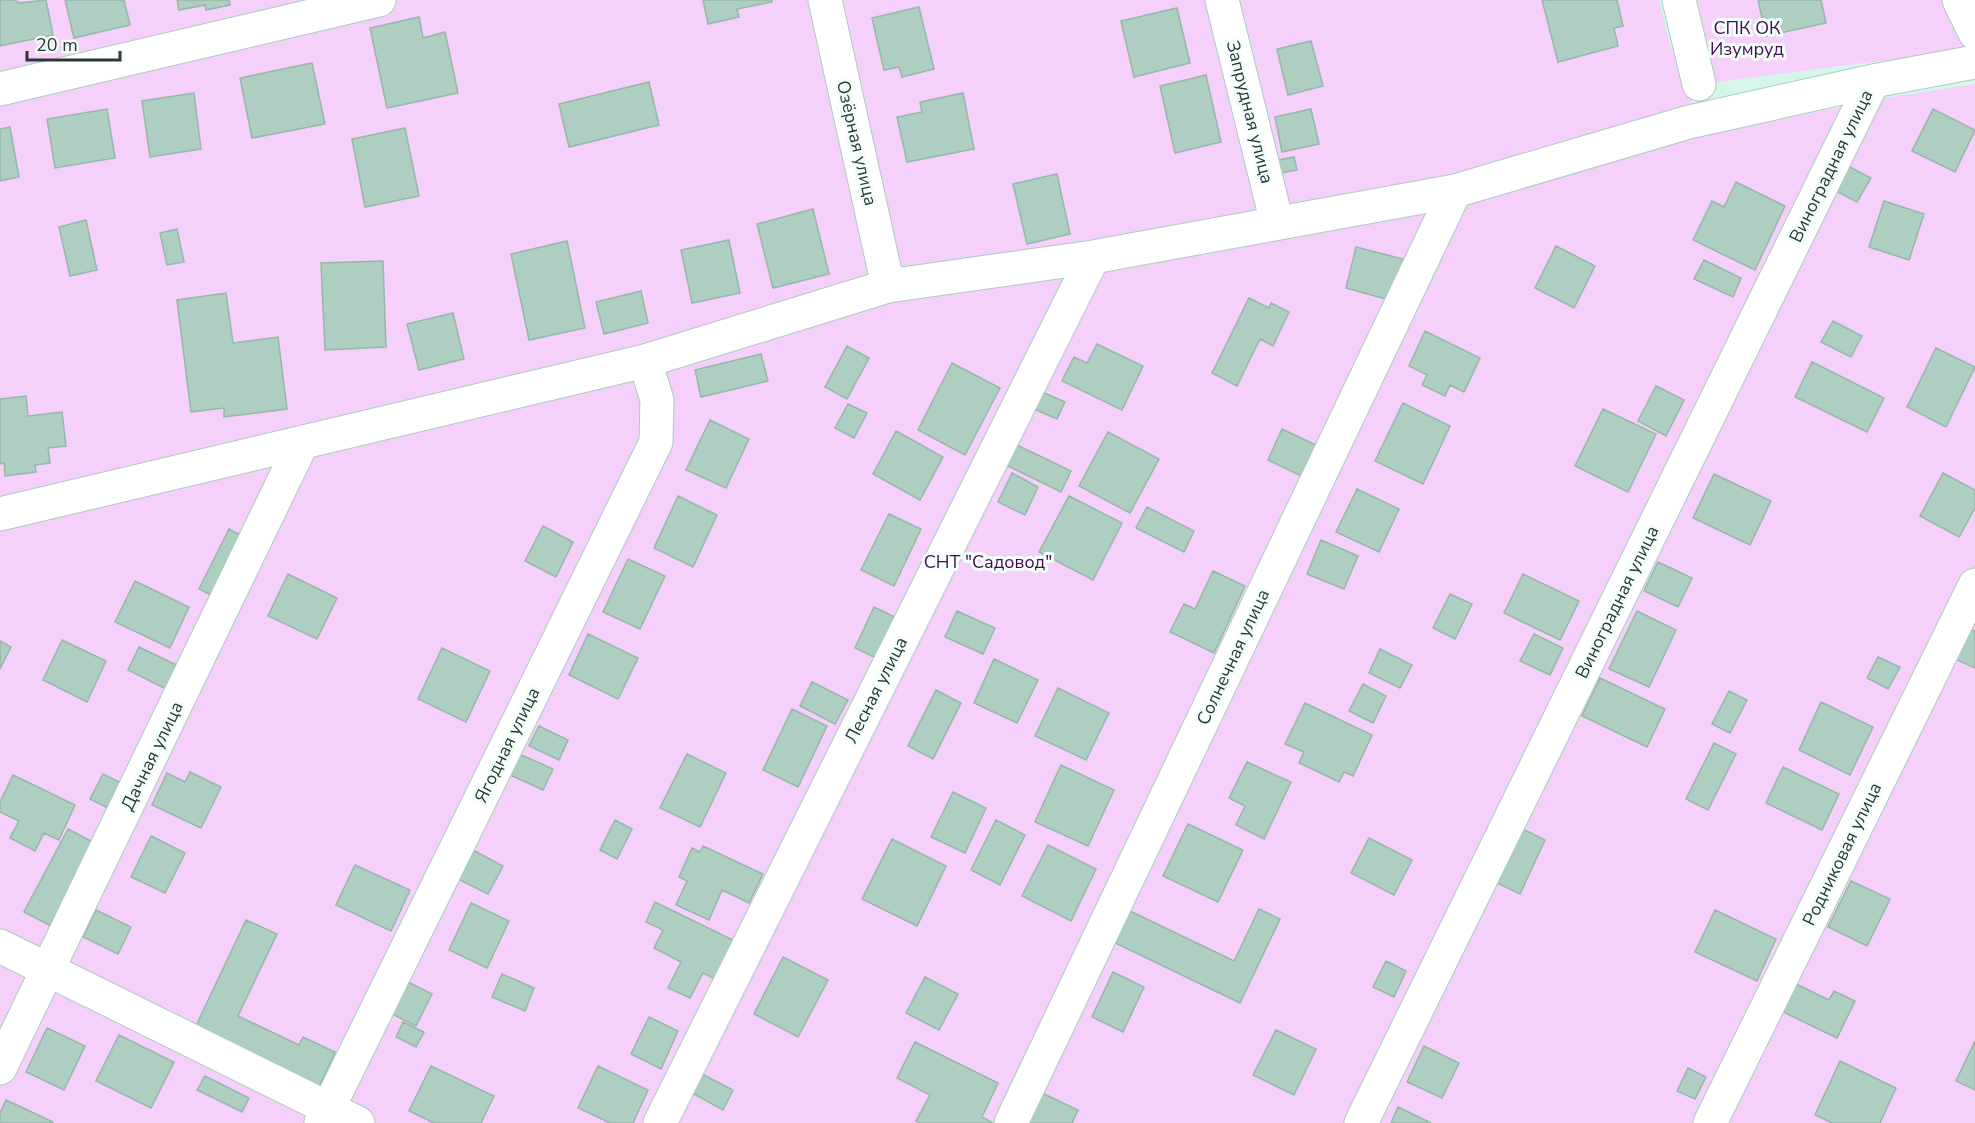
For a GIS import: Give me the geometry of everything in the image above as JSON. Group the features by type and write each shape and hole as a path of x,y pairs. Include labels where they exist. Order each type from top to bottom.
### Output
{"street":[{"path":"0,89 379,0"},
{"name":"Озёрная улица","path":"825,0 888,286"},
{"name":"Запрудная улица","path":"1222,0 1277,223"},
{"path":"1678,0 1699,84"},
{"path":"1959,0 1975,33"},
{"path":"0,514 645,361 888,286 1093,257 1455,191 1689,122 1873,81 1975,62"},
{"name":"Виноградная улица","path":"1361,1123 1873,81"},
{"name":"Солнечная улица","path":"1011,1123 1455,191"},
{"name":"Лесная улица","path":"660,1123 1093,257"},
{"name":"Ягодная улица","path":"325,1115 656,442 657,400 645,361"},
{"name":"Дачная улица","path":"0,1068 302,443"},
{"name":"Родниковая улица","path":"1710,1123 1975,585"},
{"path":"0,945 325,1115 358,1123"}],"green space":[{"name":"СНТ \"Садовод\"","path":"0,0 1659,0 1669,41 1705,135 1884,98 1975,84 1975,1123 0,1123"},
{"name":"СПК ОК Изумруд","path":"1697,0 1975,0 1975,49 1716,82"}],"building":[{"path":"0,0 15,0 19,3 46,0 53,35 0,46"},
{"path":"65,0 124,0 130,25 74,38"},
{"path":"177,0 229,0 230,5 206,10 205,5 179,10"},
{"path":"703,0 772,0 772,2 737,9 739,17 708,24"},
{"path":"1542,0 1617,0 1623,26 1614,28 1618,46 1558,62"},
{"path":"1758,0 1821,0 1826,23 1766,36"},
{"path":"919,7 934,69 902,77 899,67 884,70 872,18"},
{"path":"1177,8 1190,63 1134,77 1121,21"},
{"path":"419,17 423,38 445,32 458,93 387,108 370,28"},
{"path":"1311,41 1323,86 1288,95 1277,49"},
{"path":"312,63 325,124 252,138 240,78"},
{"path":"1206,75 1221,142 1175,153 1160,86"},
{"path":"649,82 659,125 569,147 559,104"},
{"path":"194,93 201,149 150,157 142,101"},
{"path":"963,93 974,149 907,162 897,117 922,112 920,102"},
{"path":"107,109 115,158 55,168 47,119"},
{"path":"1311,109 1319,144 1282,152 1275,117"},
{"path":"1933,109 1975,130 1955,172 1912,151"},
{"path":"10,127 19,177 0,181 0,129"},
{"path":"405,128 419,196 365,207 352,139"},
{"path":"1294,157 1297,170 1271,175 1269,162"},
{"path":"1846,165 1871,178 1857,202 1832,189"},
{"path":"1057,174 1070,234 1027,244 1013,184"},
{"path":"1736,182 1785,206 1755,270 1693,240 1712,201 1724,207"},
{"path":"1884,201 1924,214 1909,260 1869,247"},
{"path":"813,209 829,274 773,288 757,224"},
{"path":"86,220 97,270 70,276 59,227"},
{"path":"177,229 184,262 167,265 160,233"},
{"path":"729,240 740,293 692,303 681,250"},
{"path":"567,241 585,328 529,340 511,254"},
{"path":"1556,246 1595,266 1574,308 1535,288"},
{"path":"1356,247 1403,259 1393,301 1346,288"},
{"path":"1704,260 1741,278 1733,297 1694,279"},
{"path":"383,261 386,347 325,350 321,263"},
{"path":"641,291 648,323 604,334 596,302"},
{"path":"226,293 233,343 278,337 287,409 224,417 224,408 191,412 177,300"},
{"path":"1249,298 1269,308 1271,303 1289,312 1273,346 1260,339 1237,386 1212,373"},
{"path":"453,313 464,359 419,370 407,324"},
{"path":"1833,321 1862,336 1851,357 1821,342"},
{"path":"1425,331 1480,358 1464,392 1450,385 1445,396 1422,385 1427,375 1409,366"},
{"path":"1097,344 1143,366 1122,410 1062,381 1074,357 1087,363"},
{"path":"847,346 869,358 847,399 825,387"},
{"path":"1936,348 1975,367 1946,427 1907,407"},
{"path":"761,354 768,381 701,397 695,370"},
{"path":"1812,362 1884,398 1867,432 1795,397"},
{"path":"952,363 1000,388 965,455 918,430"},
{"path":"1656,386 1684,400 1666,436 1638,421"},
{"path":"1042,392 1065,402 1057,419 1034,409"},
{"path":"26,396 28,416 62,412 66,446 48,448 50,463 35,465 36,472 5,476 4,463 0,464 0,399"},
{"path":"1403,403 1450,426 1423,484 1375,461"},
{"path":"848,404 867,413 854,438 835,428"},
{"path":"1603,409 1656,434 1628,492 1575,466"},
{"path":"710,420 749,439 726,488 686,470"},
{"path":"1282,429 1316,445 1301,476 1268,460"},
{"path":"896,431 943,457 920,500 873,474"},
{"path":"1108,432 1159,459 1130,513 1079,486"},
{"path":"1017,445 1071,471 1061,492 1006,465"},
{"path":"1012,473 1038,487 1025,515 998,502"},
{"path":"1943,473 1975,490 1975,508 1959,537 1920,516"},
{"path":"1714,474 1771,501 1750,545 1693,518"},
{"path":"1357,489 1399,509 1379,552 1336,532"},
{"path":"678,496 717,515 693,567 654,548"},
{"path":"1069,496 1122,523 1093,580 1039,552"},
{"path":"1147,507 1194,531 1184,552 1136,528"},
{"path":"889,514 921,529 894,586 861,570"},
{"path":"543,526 573,542 556,577 525,561"},
{"path":"229,529 248,539 217,598 199,589"},
{"path":"1321,540 1358,556 1344,589 1307,574"},
{"path":"628,559 665,576 640,629 603,612"},
{"path":"1658,562 1692,578 1678,607 1644,591"},
{"path":"1213,571 1245,586 1214,653 1170,632 1184,604 1195,609"},
{"path":"288,574 337,598 317,639 268,616"},
{"path":"1523,574 1579,601 1560,640 1504,613"},
{"path":"135,581 189,607 170,648 115,622"},
{"path":"1450,594 1472,604 1455,639 1433,628"},
{"path":"874,607 897,618 878,659 855,648"},
{"path":"957,611 995,628 983,654 945,637"},
{"path":"1637,611 1676,630 1649,687 1609,669"},
{"path":"1970,629 1975,631 1975,668 1955,659"},
{"path":"588,634 638,658 618,699 569,675"},
{"path":"1534,634 1563,648 1550,675 1520,661"},
{"path":"62,640 106,661 87,702 43,680"},
{"path":"0,641 11,647 0,669"},
{"path":"139,647 181,667 170,691 128,670"},
{"path":"442,648 490,671 466,722 418,699"},
{"path":"1380,649 1412,665 1400,688 1369,673"},
{"path":"1878,657 1900,667 1888,689 1867,678"},
{"path":"994,659 1038,680 1017,723 974,703"},
{"path":"1600,678 1665,709 1647,747 1582,716"},
{"path":"812,682 848,700 835,724 800,706"},
{"path":"1363,684 1386,696 1373,723 1349,711"},
{"path":"1058,688 1109,713 1086,760 1035,736"},
{"path":"936,690 961,703 933,759 908,746"},
{"path":"1729,691 1747,700 1730,733 1712,724"},
{"path":"1821,702 1873,727 1850,775 1799,750"},
{"path":"1305,703 1372,735 1353,776 1344,772 1339,782 1299,763 1304,752 1285,744"},
{"path":"792,709 827,726 798,787 763,770"},
{"path":"539,726 568,740 559,760 529,746"},
{"path":"1714,743 1736,754 1708,810 1686,799"},
{"path":"517,753 553,769 543,790 508,774"},
{"path":"687,754 726,773 700,827 660,808"},
{"path":"1247,762 1291,782 1264,839 1236,825 1245,806 1229,798"},
{"path":"1061,765 1114,790 1088,846 1035,822"},
{"path":"1783,767 1839,794 1822,830 1766,803"},
{"path":"190,772 221,787 201,828 152,805 167,773 185,782"},
{"path":"103,774 121,783 108,808 90,799"},
{"path":"13,775 75,805 59,840 44,833 35,851 10,838 19,821 0,812 0,802"},
{"path":"953,792 986,808 965,853 931,837"},
{"path":"615,820 632,829 617,859 600,850"},
{"path":"996,820 1025,835 1000,885 971,870"},
{"path":"1188,824 1243,850 1218,902 1163,876"},
{"path":"1521,828 1545,840 1520,894 1495,882"},
{"path":"68,829 95,843 51,926 24,912"},
{"path":"151,836 185,853 165,893 131,877"},
{"path":"1369,838 1412,860 1394,895 1351,873"},
{"path":"892,839 946,866 917,926 862,899"},
{"path":"1048,845 1096,869 1071,921 1022,896"},
{"path":"703,846 763,874 749,903 722,890 709,920 676,905 687,881 679,877 692,848 700,852"},
{"path":"473,850 503,866 488,894 458,879"},
{"path":"355,865 410,890 391,931 336,905"},
{"path":"1851,881 1890,899 1867,946 1828,927"},
{"path":"655,902 733,940 715,979 703,973 690,998 668,988 681,962 654,948 663,930 646,922"},
{"path":"471,903 509,921 487,968 449,950"},
{"path":"1259,909 1280,919 1240,1003 1113,942 1128,910 1234,961"},
{"path":"96,910 131,927 118,954 83,937"},
{"path":"1715,910 1776,939 1757,981 1695,952"},
{"path":"246,920 277,934 238,1016 299,1045 303,1037 335,1052 319,1087 195,1028"},
{"path":"783,957 828,980 798,1037 754,1014"},
{"path":"1386,961 1406,971 1394,997 1373,987"},
{"path":"1113,972 1144,987 1123,1032 1092,1017"},
{"path":"502,974 534,988 525,1011 492,997"},
{"path":"925,977 958,994 939,1030 906,1013"},
{"path":"408,982 432,994 416,1026 392,1014"},
{"path":"1792,982 1829,1000 1834,991 1855,1001 1837,1038 1779,1010"},
{"path":"649,1017 678,1031 661,1069 631,1054"},
{"path":"403,1022 424,1032 416,1047 396,1037"},
{"path":"47,1028 85,1046 64,1090 26,1072"},
{"path":"1276,1030 1316,1049 1294,1095 1253,1075"},
{"path":"119,1035 174,1062 151,1108 96,1081"},
{"path":"1975,1041 1975,1090 1956,1081"},
{"path":"915,1042 998,1083 982,1117 993,1123 920,1123 916,1121 930,1095 897,1078"},
{"path":"1424,1046 1459,1063 1442,1098 1407,1082"},
{"path":"1840,1061 1896,1088 1880,1123 1832,1123 1815,1115"},
{"path":"431,1066 494,1096 481,1123 434,1123 409,1111"},
{"path":"598,1066 648,1090 633,1123 610,1123 578,1108"},
{"path":"1688,1068 1706,1077 1695,1099 1677,1091"},
{"path":"702,1074 733,1090 723,1110 692,1093"},
{"path":"205,1076 249,1098 242,1112 197,1090"},
{"path":"1042,1093 1078,1110 1072,1123 1028,1123"},
{"path":"6,1100 53,1123 0,1123 0,1113"},
{"path":"1398,1107 1431,1123 1391,1123"}]}
